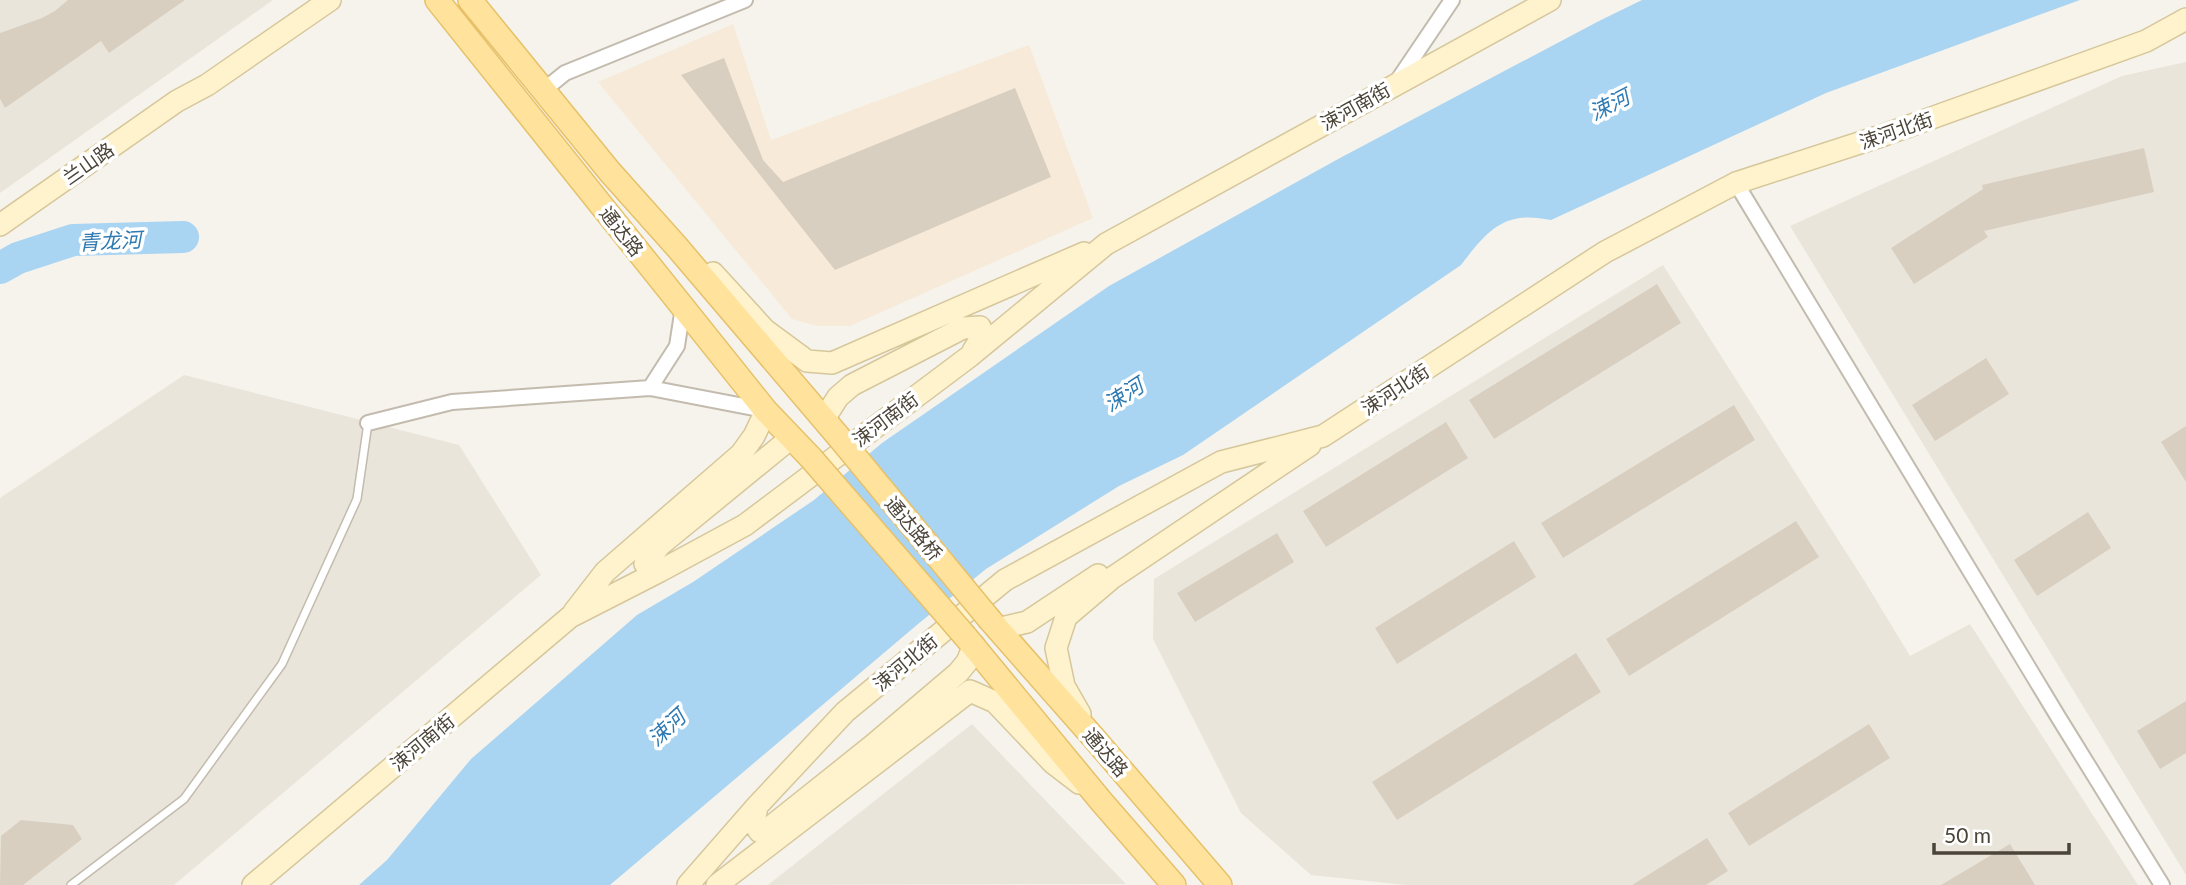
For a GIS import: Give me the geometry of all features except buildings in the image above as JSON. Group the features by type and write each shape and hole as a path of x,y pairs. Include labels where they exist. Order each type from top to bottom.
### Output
{"main road":[{"name":"兰山路","path":"177,101 200,77 308,0"},
{"name":"兰山路","path":"0,225 177,101 207,85 330,0"},
{"name":"通达路","path":"437,0 766,411 811,458"},
{"name":"通达路","path":"470,0 610,172 831,427"},
{"name":"涑河南街","path":"253,885 570,617 745,525 970,356 1105,244 1550,0"},
{"name":"涑河北街","path":"688,885 845,712 1005,580 1221,462 1323,436 1605,252 1736,183 1884,135 2146,41 2186,19"},
{"path":"2146,41 2186,35"},
{"path":"677,247 708,267 765,330 807,360 832,363 1105,244"},
{"path":"831,427 838,397 852,385 963,328 980,327 984,335 970,356"},
{"path":"570,617 605,572 741,454 754,436 766,411"},
{"name":"通达路桥","path":"831,427 994,625"},
{"path":"1093,737 1065,686 1056,648 1066,617 1112,578 1323,436"},
{"path":"660,571 645,564 660,545 792,438"},
{"name":"通达路桥","path":"811,458 970,640"},
{"path":"994,625 1027,622 1217,495 1222,487 1219,479 1212,473 1202,471"},
{"name":"通达路","path":"994,625 1220,885"},
{"name":"通达路","path":"970,640 1101,801 1174,885"},
{"path":"757,806 754,823 759,831 768,829 958,673 967,662 970,640"},
{"path":"717,885 970,691 995,702 1053,762 1101,801"}],"street":[{"path":"544,90 565,73 745,0"},
{"path":"1394,85 1452,0"},
{"path":"1736,183 2162,885"},
{"path":"650,388 677,346 682,307"},
{"path":"368,423 452,402 650,388 766,411"}],"lane":[{"path":"71,885 184,799 282,663 357,499 368,423"}],"shaded area":[{"path":"0,0 273,0 0,193"},
{"path":"733,24 771,140 1029,45 1093,218 850,326 817,326 792,319 598,82"},
{"path":"2186,62 2186,875 1790,226 2122,76"},
{"path":"1663,265 1910,656 1970,624 2138,885 1406,885 1311,875 1241,813 1153,639 1154,579"},
{"path":"184,375 459,445 541,575 174,885 0,885 0,498"},
{"path":"972,724 1126,884 768,885"}],"water":[{"name":"涑河","path":"1642,0 2080,0 1826,93 1551,220 1521,218 1498,226 1461,265 1183,455 1119,486 986,569 610,885 359,885 387,860 471,759 637,615 693,582 814,500 882,443 1109,286 1340,158"}],"waterway":[{"name":"青龙河","path":"0,268 18,258 73,240 183,237"}]}
